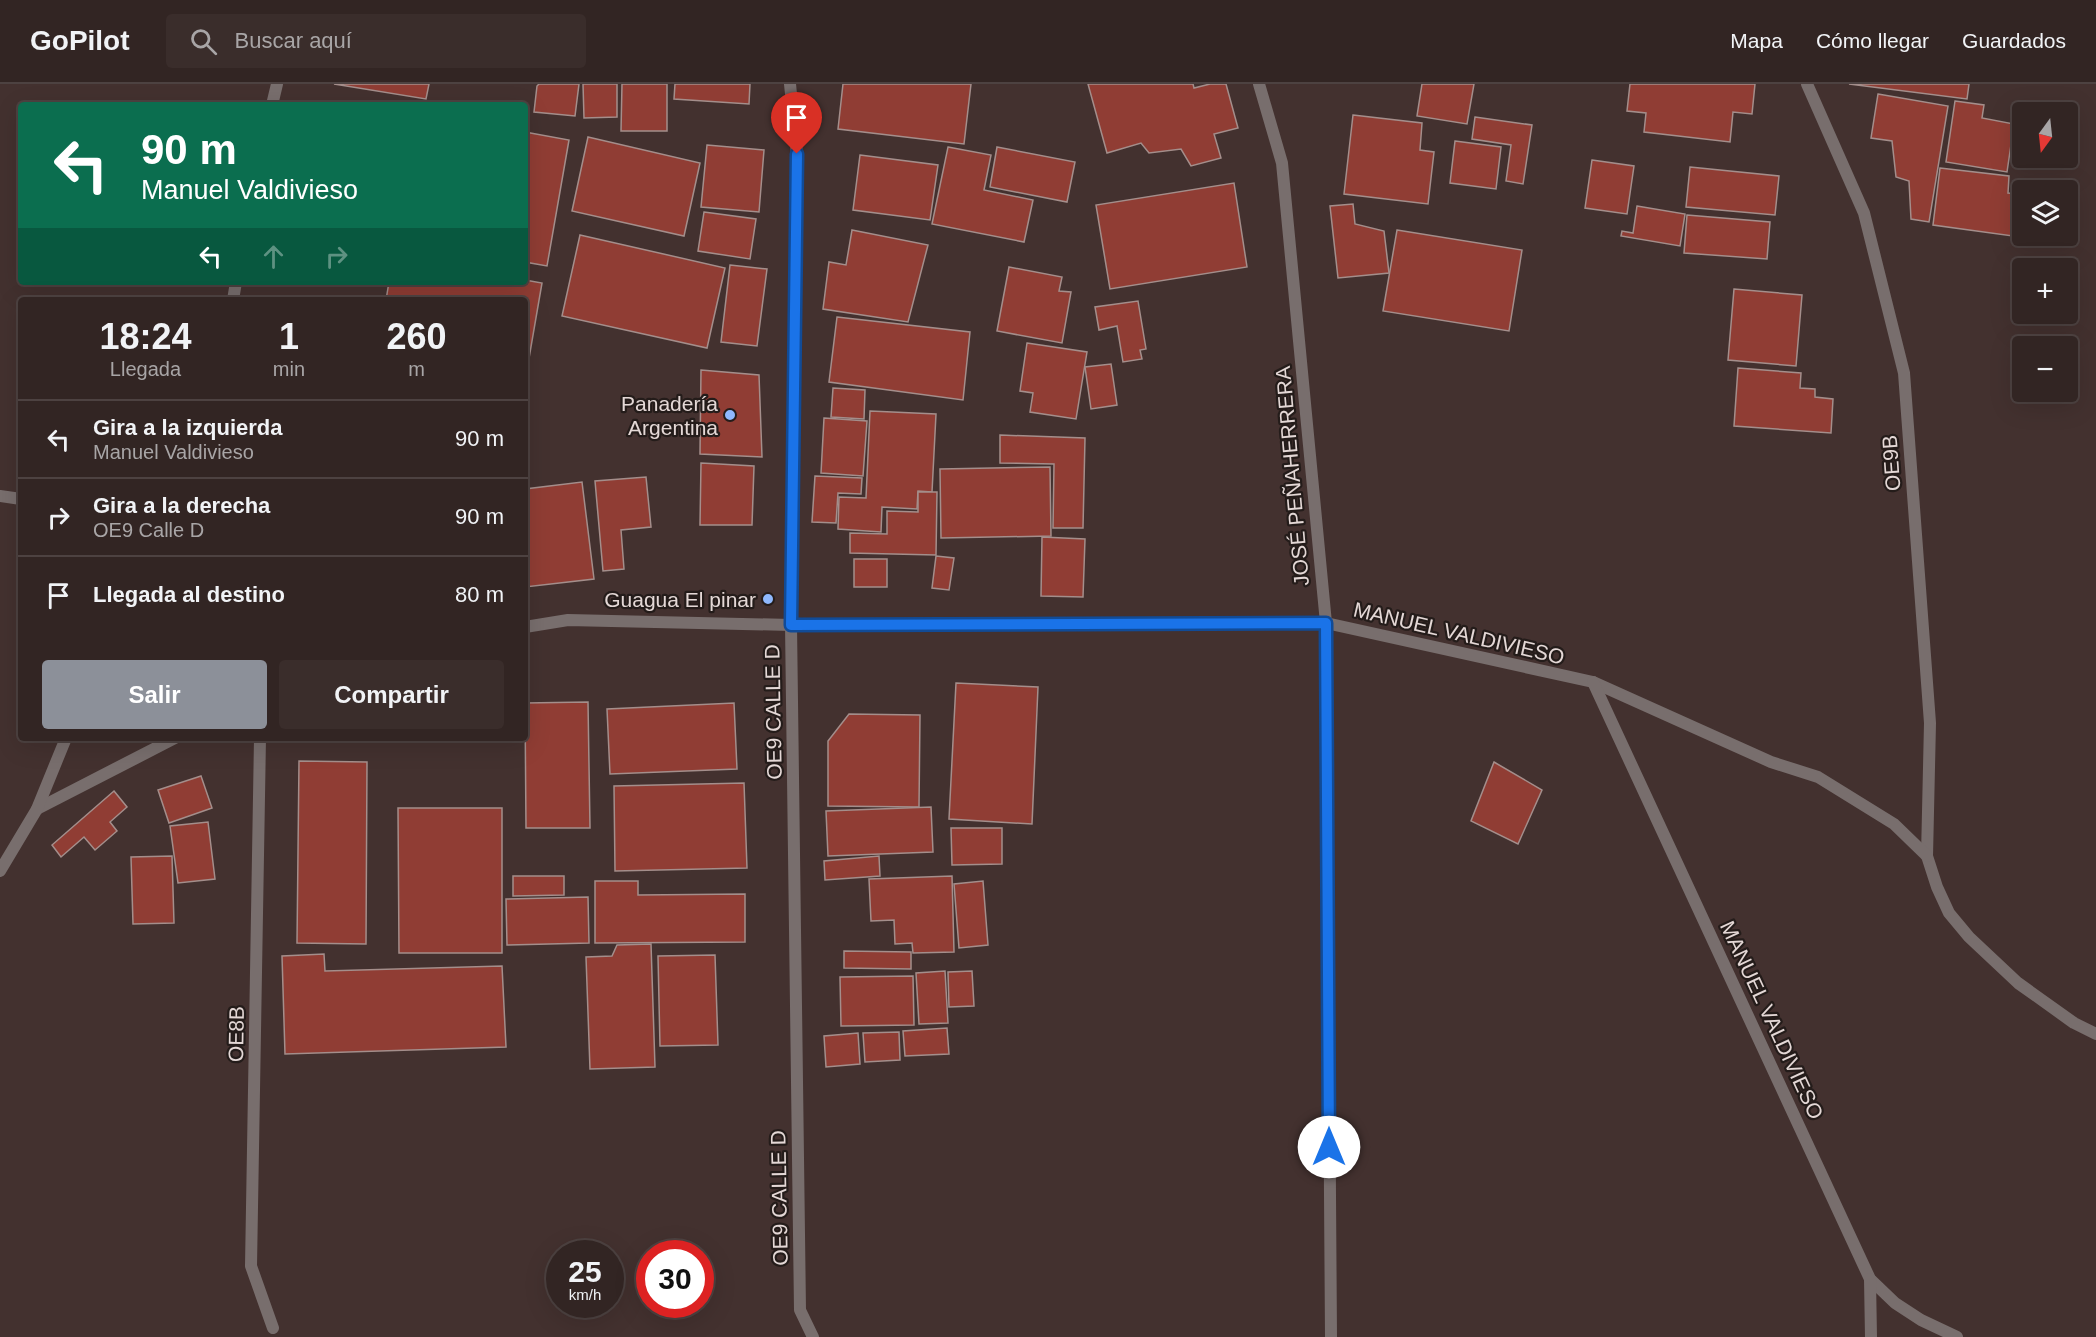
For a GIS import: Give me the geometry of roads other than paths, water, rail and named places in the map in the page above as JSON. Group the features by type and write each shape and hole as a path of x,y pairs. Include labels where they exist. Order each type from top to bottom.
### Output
{"street":[{"path":"273,102 277,84"},
{"name":"OE9 CALLE D","path":"790,84 797,154 791,625 800,1310 813,1337"},
{"name":"JOSÉ PEÑAHERRERA","path":"1259,84 1282,163 1326,623 1331,1337"},
{"name":"OE9B","path":"1807,84 1864,213 1904,373 1930,723 1927,856"},
{"path":"0,496 18,499"},
{"name":"MANUEL VALDIVIESO","path":"528,627 568,620 791,625 1326,623 1593,682 1771,762 1818,777 1894,824 1927,856"},
{"name":"MANUEL VALDIVIESO","path":"1593,682 1870,1279 1895,1303 1921,1320 1957,1337"},
{"path":"0,872 38,809 65,741"},
{"path":"38,809 169,741"},
{"name":"OE8B","path":"260,741 251,1266 273,1328"},
{"path":"1927,856 1936,886 1949,913 1969,937 2018,983 2074,1023 2096,1034"},
{"path":"1870,1279 1871,1337"}],"place":[{"name":"Panadería Argentina","path":"730,415"},
{"name":"Guagua El pinar","path":"768,599"}]}
